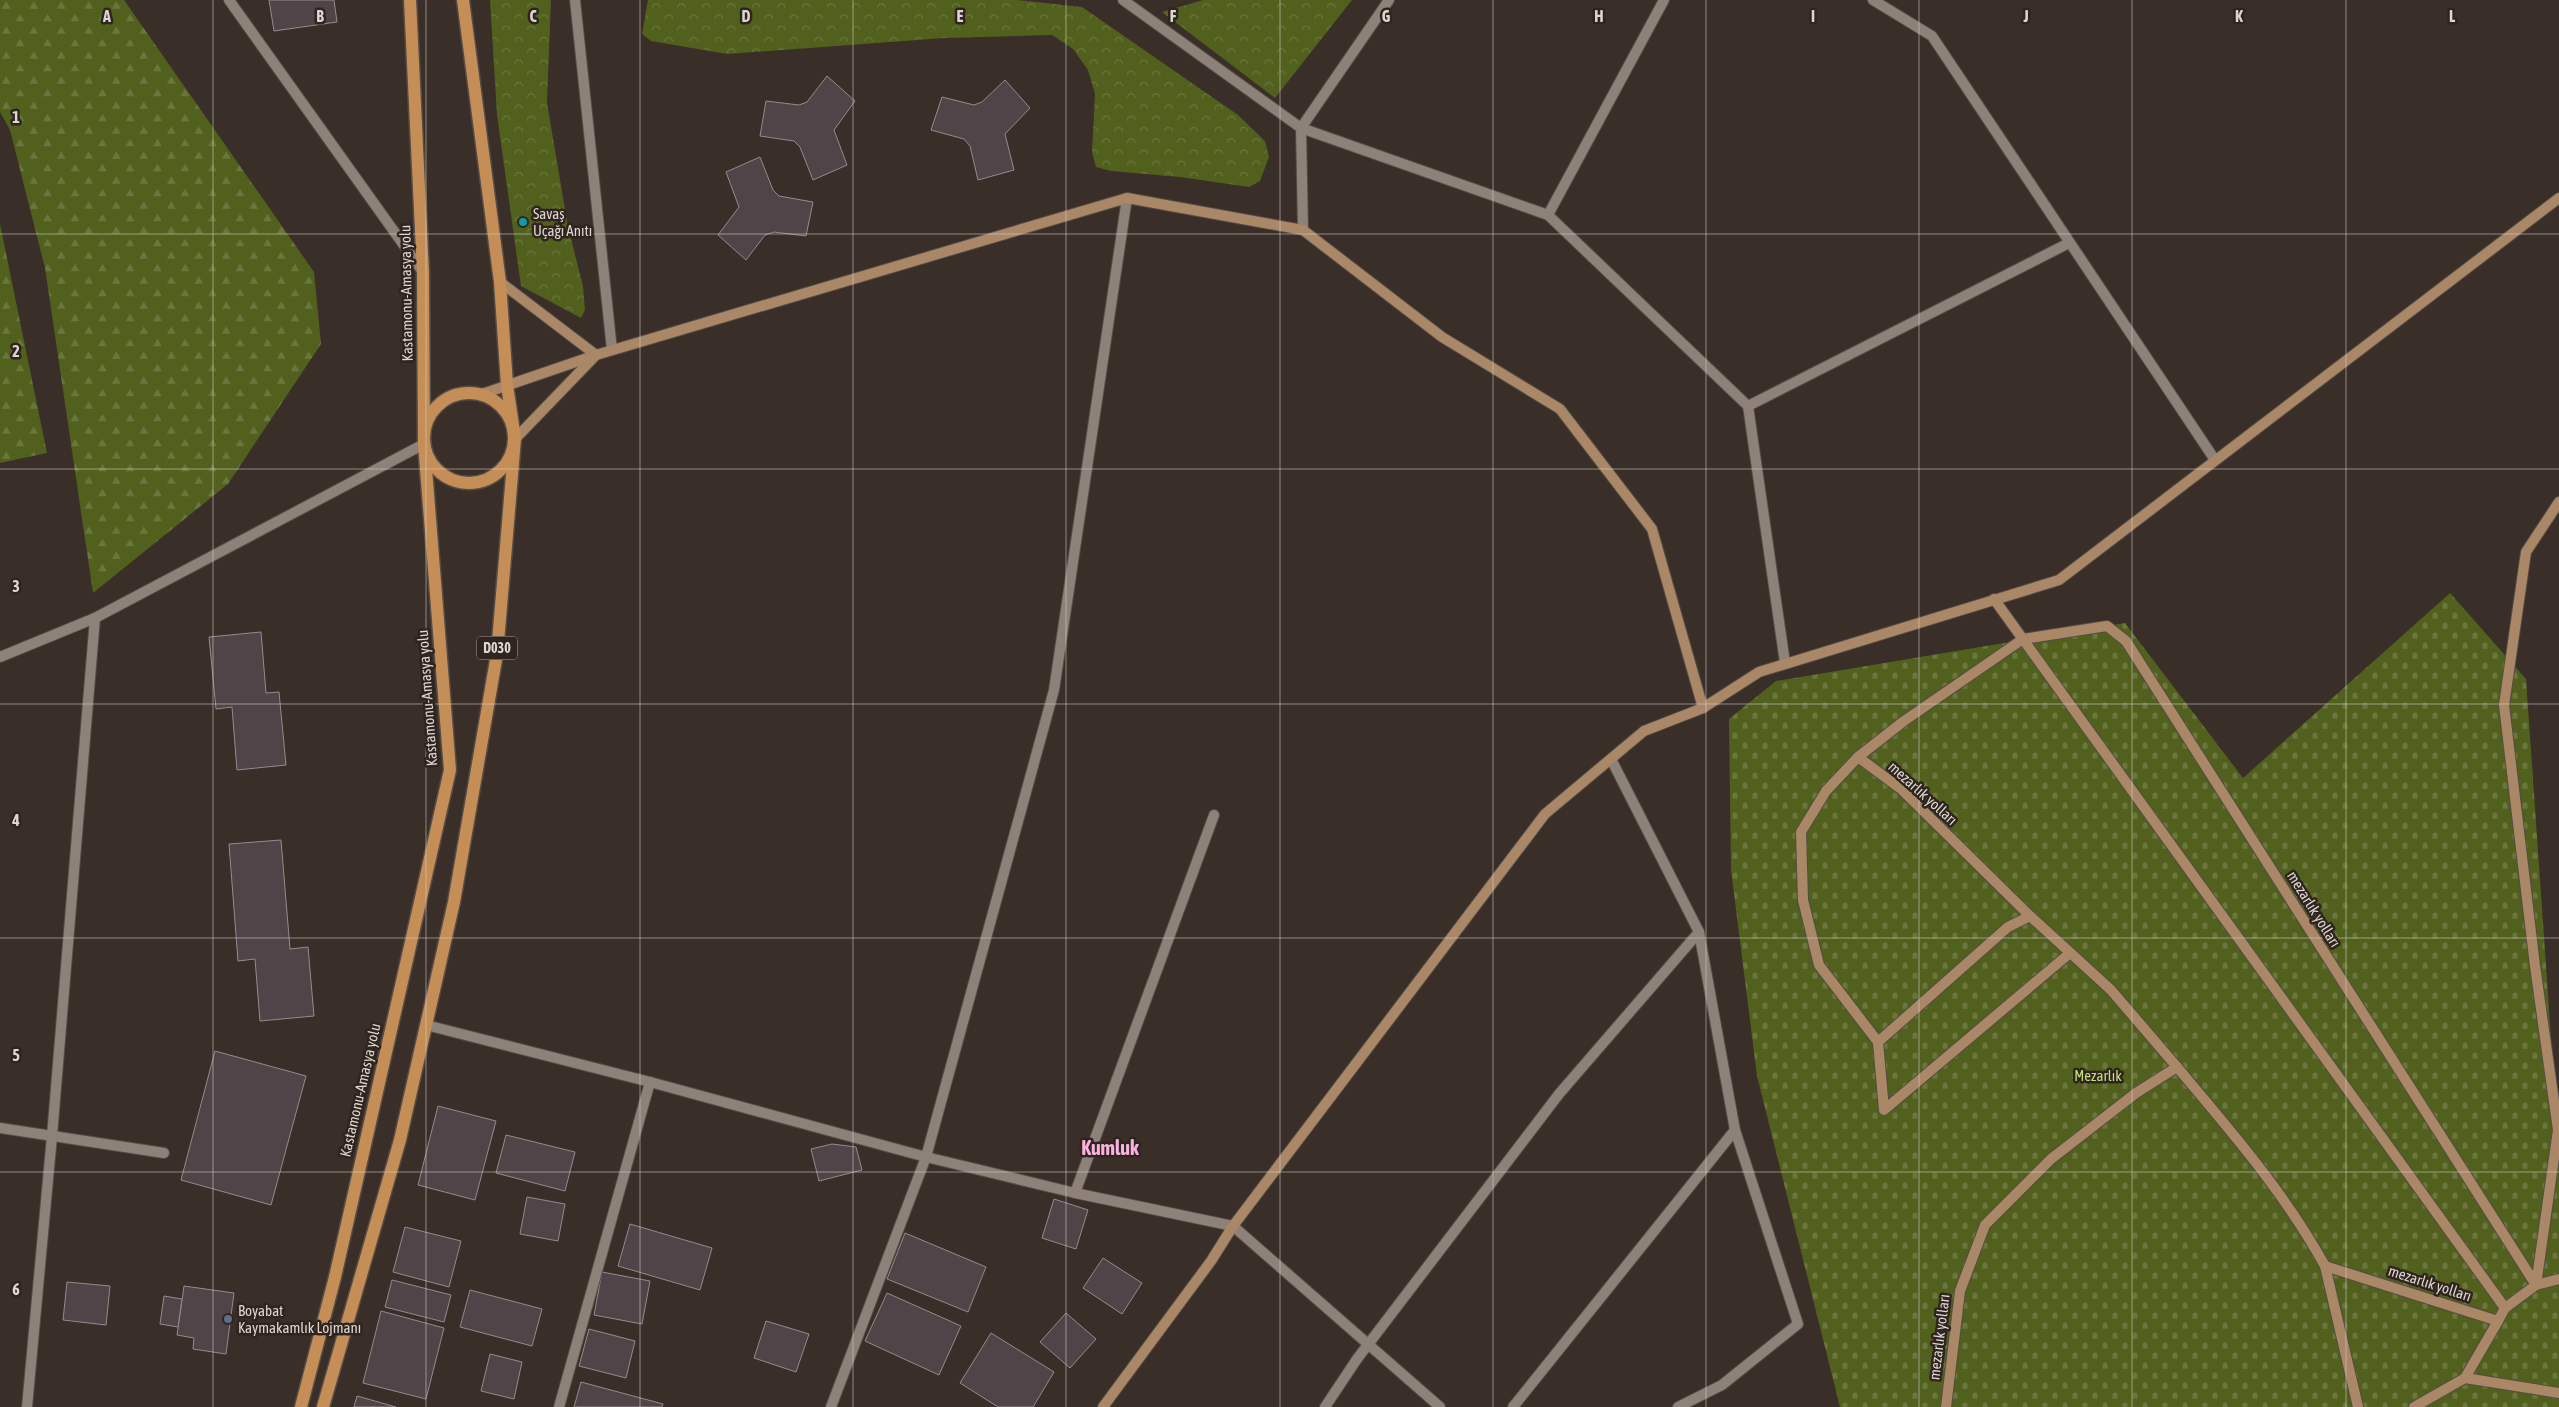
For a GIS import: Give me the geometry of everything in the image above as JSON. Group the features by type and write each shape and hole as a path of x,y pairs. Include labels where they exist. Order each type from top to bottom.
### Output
{"main road":[{"name":"Kastamonu-Amasya yolu","path":"301,1407 335,1277 450,770 424,444 424,272 410,0"},
{"name":"D030","path":"323,1407 400,1140 454,902 496,654 515,439 507,385 500,282 463,0"},
{"path":"466,392 482,394 495,400 506,410 513,424 515,439 512,454 505,467 494,477 480,483 465,484 450,480 438,471 429,459 424,444 424,430 430,415 439,404 452,396 466,392"}],"street":[{"path":"230,0 424,272"},
{"path":"575,0 612,350"},
{"path":"1123,0 1300,128 1548,215 1748,406 1785,663"},
{"path":"1304,230 1300,128 1389,0"},
{"path":"1548,215 1664,0"},
{"path":"1873,0 1932,36 2214,460"},
{"path":"831,1407 926,1157 1054,690 1127,198"},
{"path":"482,394 612,350 1127,198 1304,230 1442,337 1560,408 1652,529 1703,708"},
{"path":"1103,1407 1211,1262 1233,1226 1545,814 1644,731 1703,708 1759,672 2059,580 2559,198"},
{"path":"1748,406 2069,242"},
{"path":"500,282 596,355"},
{"path":"515,439 596,355"},
{"path":"0,657 95,618 424,444"},
{"path":"2536,1285 2558,1130 2535,966 2504,705 2526,552 2559,502"},
{"name":"mezarlık yolları","path":"1994,600 2505,1308"},
{"path":"27,1407 52,1136 95,618"},
{"name":"mezarlık yolları","path":"1878,1042 1819,965 1803,900 1801,832 1826,790 1858,757 1904,721 2023,639 2107,626 2126,641 2536,1285"},
{"name":"mezarlık yolları","path":"1858,757 1900,789 2030,916 2111,990 2244,1147 2304,1227 2325,1266 2358,1407"},
{"path":"1611,759 1699,932 1735,1130 1798,1324 1722,1385 1678,1407"},
{"path":"1075,1193 1214,815"},
{"path":"2030,916 2008,928 1878,1042 1884,1110 2070,953"},
{"path":"1325,1407 1369,1343 1558,1094 1699,932"},
{"path":"426,1025 650,1082 926,1157 1075,1193 1233,1226 1440,1407"},
{"name":"mezarlık yolları","path":"1946,1407 1960,1291 1985,1225 2051,1159 2136,1093 2177,1067"},
{"path":"559,1407 650,1082"},
{"path":"0,1128 164,1153"},
{"path":"1513,1407 1735,1130"},
{"name":"mezarlık yolları","path":"2325,1266 2498,1321"},
{"path":"2414,1407 2465,1378 2505,1308 2536,1285 2559,1280"},
{"path":"2465,1378 2559,1393"}],"green space":[{"path":"0,0 124,0 314,272 321,344 228,484 93,593 45,268 10,130 0,112"},
{"path":"490,0 551,0 547,103 568,227 583,286 585,310 581,318 521,286 497,115"},
{"path":"648,0 1017,0 1082,7 1238,115 1265,141 1269,157 1260,181 1249,187 1180,177 1111,171 1096,167 1092,152 1095,94 1088,70 1073,49 1052,35 944,38 727,54 651,41 642,34"},
{"path":"1203,0 1352,0 1275,98 1162,12"},
{"path":"0,224 47,453 0,463"},
{"name":"Mezarlık","path":"2450,593 2526,679 2559,1152 2559,1407 1840,1407 1757,1076 1731,870 1729,719 1776,681 2125,623 2243,778"}],"building":[{"path":"269,0 334,0 337,22 274,31"},
{"path":"827,76 855,101 834,130 847,165 813,180 800,147 794,141 760,136 766,101 799,105 807,102"},
{"path":"1005,80 1030,108 1005,134 1014,170 978,180 970,146 964,139 931,130 942,97 974,105 982,102"},
{"path":"760,157 773,190 779,196 813,202 806,236 774,232 765,235 746,260 718,235 739,207 726,172"},
{"path":"261,632 266,693 279,692 286,765 237,770 232,707 216,709 209,637"},
{"path":"281,840 290,949 308,947 314,1016 260,1021 255,959 238,961 229,844"},
{"path":"215,1051 306,1076 271,1205 181,1180"},
{"path":"438,1106 496,1121 475,1200 418,1185"},
{"path":"506,1135 575,1152 565,1191 496,1173"},
{"path":"832,1144 856,1147 862,1170 819,1181 811,1149"},
{"path":"527,1197 565,1204 558,1241 520,1234"},
{"path":"1054,1199 1088,1210 1076,1249 1042,1238"},
{"path":"630,1224 712,1248 700,1290 618,1266"},
{"path":"405,1227 461,1241 449,1287 393,1272"},
{"path":"905,1233 986,1267 968,1312 887,1279"},
{"path":"1103,1258 1142,1283 1122,1314 1083,1288"},
{"path":"602,1272 650,1281 642,1324 594,1315"},
{"path":"392,1280 451,1295 444,1322 385,1307"},
{"path":"67,1282 110,1286 106,1325 63,1320"},
{"name":"Boyabat Kaymakamlık Lojmanı","path":"184,1286 234,1293 226,1354 193,1349 194,1338 177,1335"},
{"path":"470,1290 542,1309 532,1346 460,1327"},
{"path":"887,1293 961,1326 939,1375 865,1341"},
{"path":"164,1296 182,1299 178,1327 160,1324"},
{"path":"381,1311 444,1328 426,1399 363,1383"},
{"path":"1066,1313 1096,1339 1070,1368 1040,1342"},
{"path":"766,1321 809,1334 796,1372 754,1358"},
{"path":"589,1329 635,1341 626,1378 579,1366"},
{"path":"991,1333 1054,1372 1033,1407 998,1407 960,1383"},
{"path":"490,1354 522,1362 514,1399 481,1391"},
{"path":"581,1382 663,1404 662,1407 574,1407"},
{"path":"357,1396 396,1407 354,1407"}],"place":[{"name":"Savaş Uçağı Anıtı","path":"523,222"},
{"name":"Boyabat Kaymakamlık Lojmanı","path":"228,1319"}],"district":[{"name":"Kumluk","path":"1110,1147"}]}
